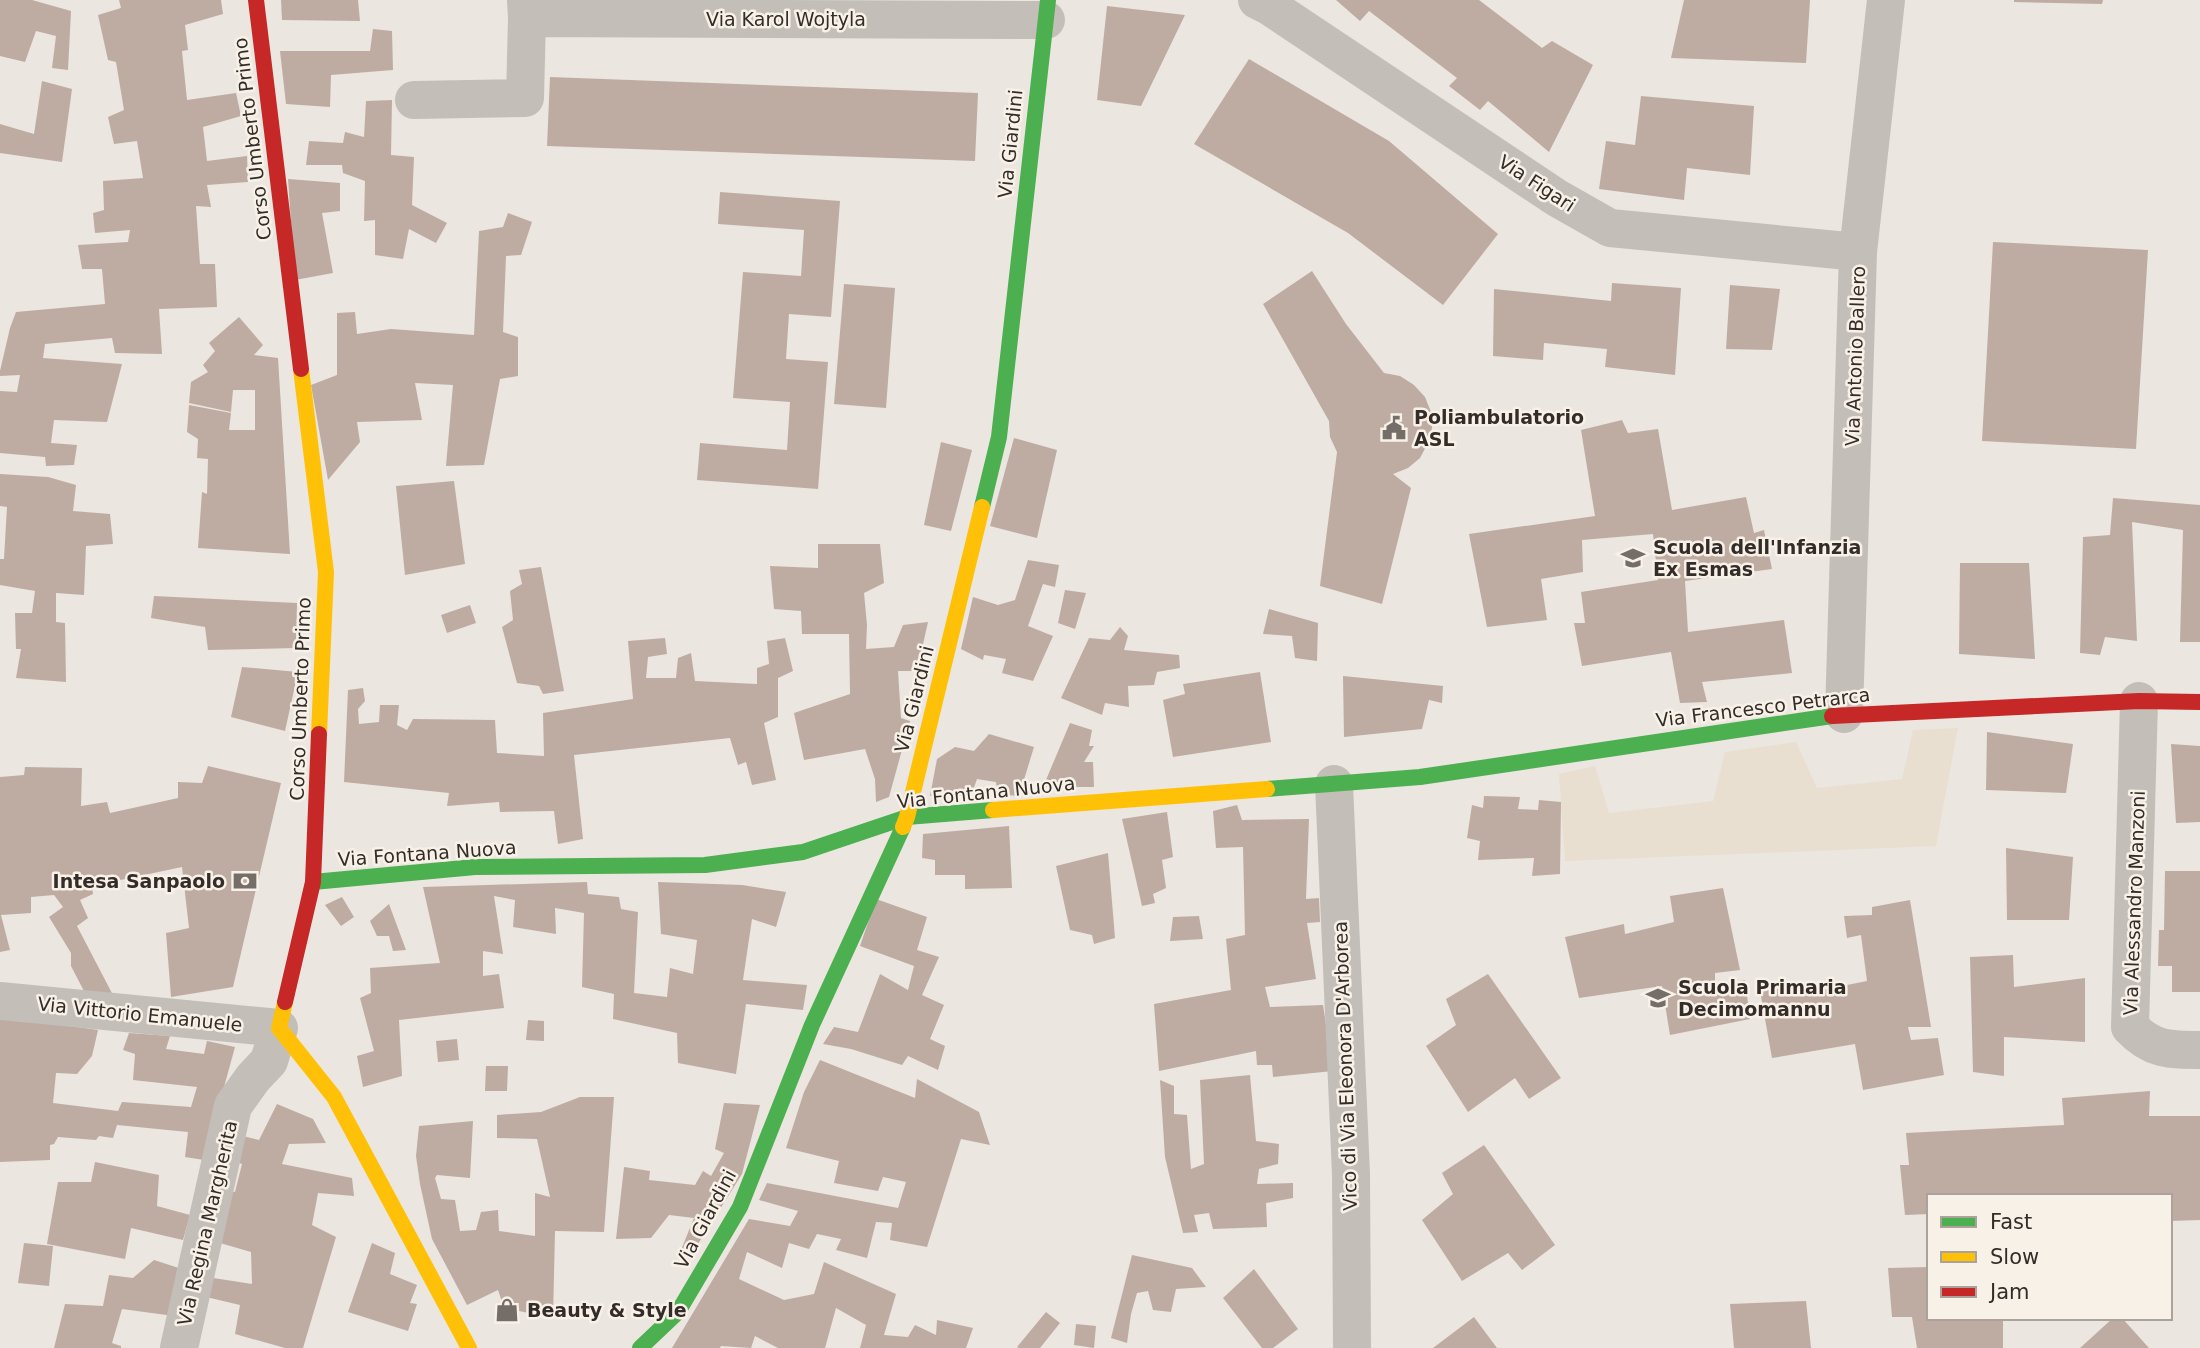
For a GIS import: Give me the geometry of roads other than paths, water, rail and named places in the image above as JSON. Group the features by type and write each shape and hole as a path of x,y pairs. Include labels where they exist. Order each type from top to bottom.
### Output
{"street":[{"name":"Corso Umberto Primo","path":"257,0 326,572 313,882 279,1028"},
{"name":"Via Figari","path":"1257,0 1557,198 1610,228 1858,251"},
{"name":"Via Antonio Ballero","path":"1844,714 1858,251 1886,0"},
{"name":"Via Karol Wojtyla","path":"414,100 525,98 527,9 1047,10"},
{"name":"Via Giardini","path":"640,1348 678,1312 740,1207 812,1025 907,817 999,437 1047,10"},
{"name":"Via Francesco Petrarca","path":"1334,784 1420,777 1844,714 2139,701 2200,702"},
{"name":"Via Alessandro Manzoni","path":"2139,701 2130,1027 2143,1041 2169,1050 2200,1050"},
{"name":"Via Fontana Nuova","path":"313,882 475,867 705,865 803,852 907,817 1334,784"},
{"name":"Vico di Via Eleonora D'Arborea","path":"1334,784 1350,1174 1352,1348"},
{"name":"Via Vittorio Emanuele","path":"0,1001 279,1028"},
{"name":"Via Regina Margherita","path":"179,1348 233,1106 269,1061 279,1028"},
{"path":"279,1028 334,1097 469,1348"}],"place":[{"name":"Poliambulatorio ASL","path":"1394,428"},
{"name":"Scuola dell'Infanzia Ex Esmas","path":"1633,558"},
{"name":"Intesa Sanpaolo","path":"245,881"},
{"name":"Scuola Primaria Decimomannu","path":"1658,998"},
{"name":"Beauty & Style","path":"507,1310"}]}
